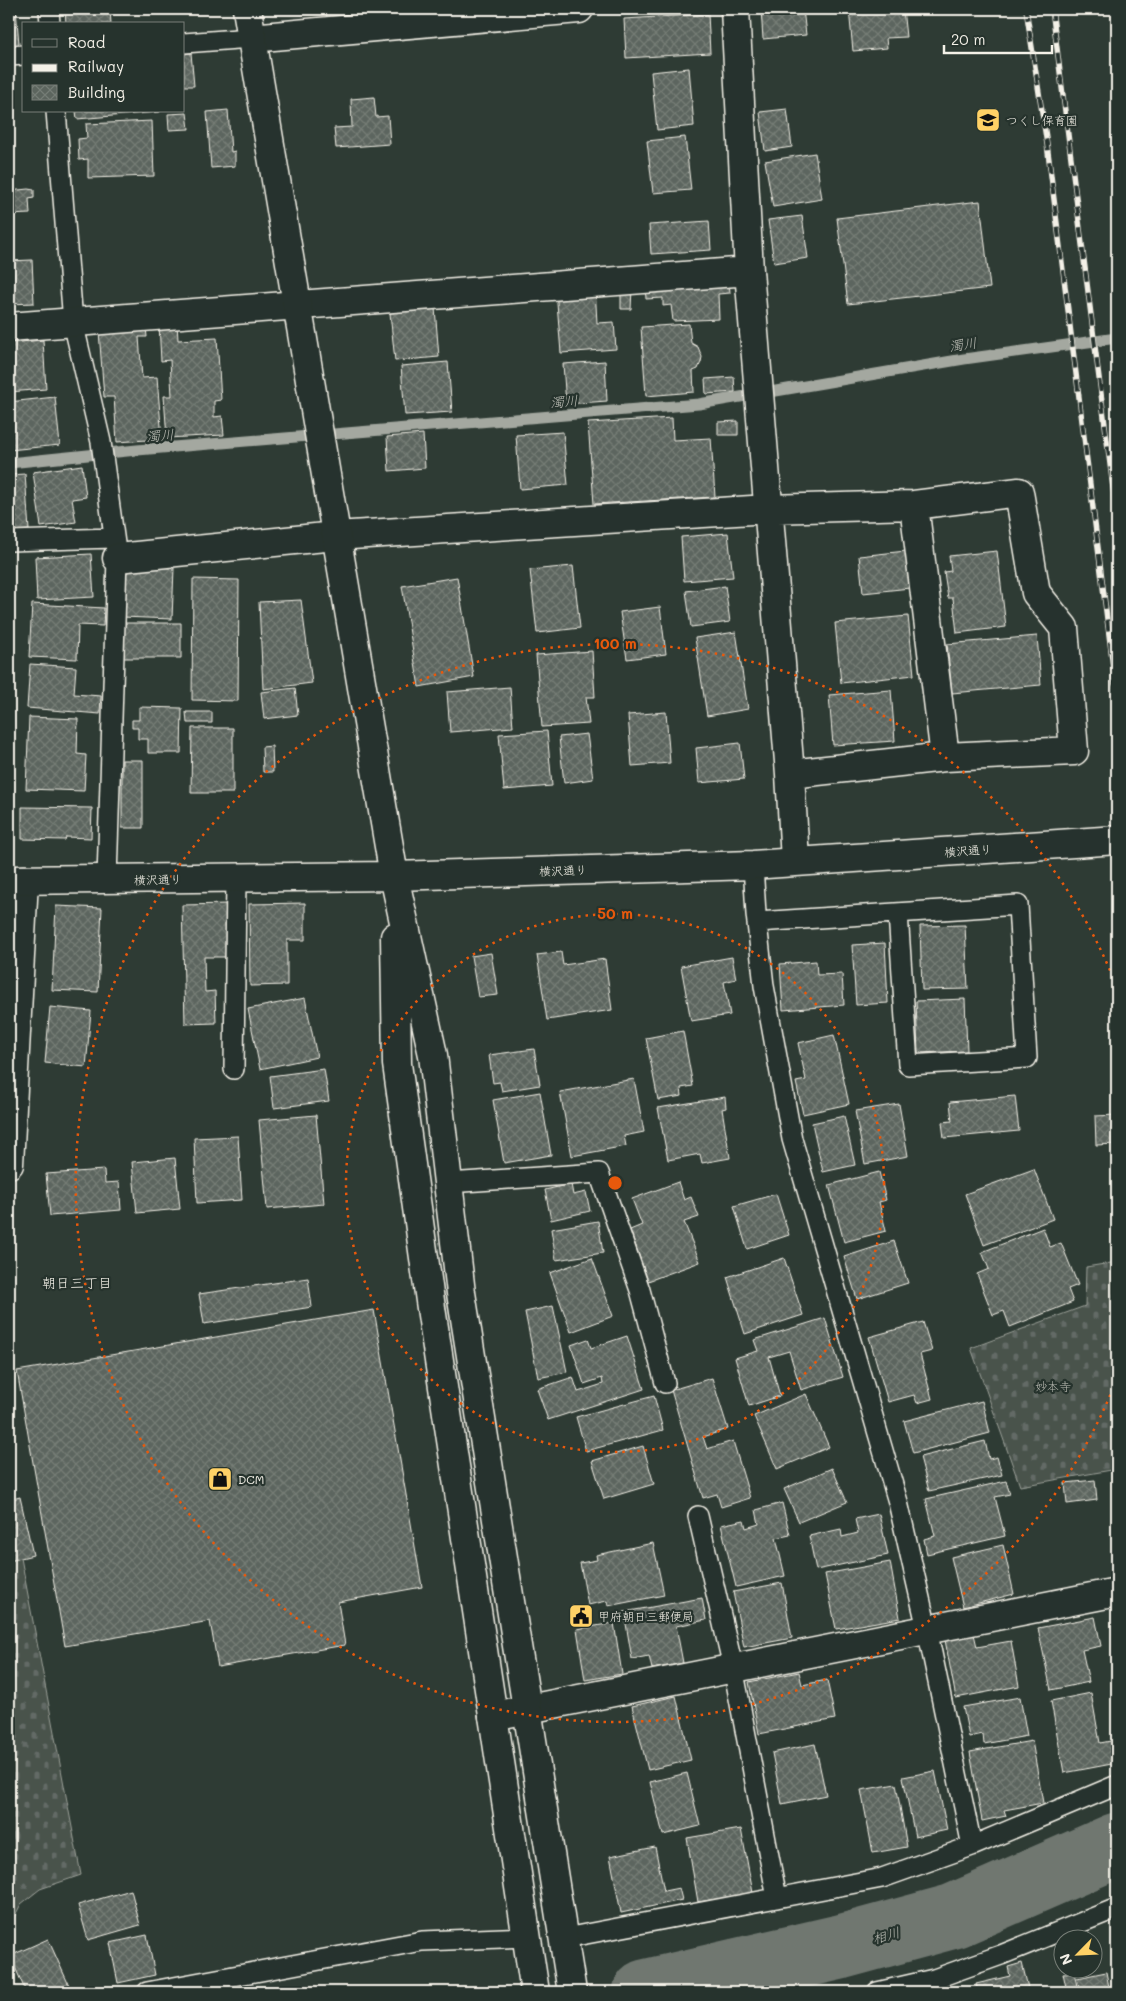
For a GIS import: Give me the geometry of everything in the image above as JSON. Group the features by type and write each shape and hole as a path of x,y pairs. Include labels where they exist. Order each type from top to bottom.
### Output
{"street":[{"path":"247,9 394,876 433,1055 461,1293 526,1709 566,1943 572,1992"},
{"path":"251,38 579,9"},
{"path":"735,9 749,271 790,774 795,861"},
{"path":"9,326 749,271"},
{"path":"115,548 768,509 914,506 1019,492 1036,593 1064,628 1074,751 945,758 790,774"},
{"path":"914,506 945,758"},
{"name":"横沢通り","path":"16,880 394,876 753,864 1117,840"},
{"path":"394,876 397,1064 431,1308 535,1992"},
{"path":"9,1164 16,880"},
{"path":"493,1716 1117,1592"}],"lane":[{"path":"49,9 50,22"},
{"path":"185,42 251,38"},
{"path":"9,56 22,55"},
{"path":"56,112 73,322 101,442 115,548 107,880"},
{"path":"9,541 115,548"},
{"path":"753,864 764,986 792,1139 898,1502 927,1629 972,1846"},
{"path":"234,1069 236,877"},
{"path":"757,922 1018,905 1027,1058 908,1065 898,913"},
{"path":"448,1183 599,1173 640,1290 665,1383"},
{"path":"698,1516 733,1667 777,1898"},
{"path":"566,1943 777,1898 882,1878 972,1846 1117,1785"},
{"path":"877,1992 934,1979 1117,1908"},
{"path":"147,1992 422,1941 527,1938"}],"green space":[{"name":"妙本寺","path":"1117,1262 1117,1469 1020,1486 971,1348 1085,1306 1086,1267"},
{"path":"21,1558 81,1875 40,1889 21,1904 9,1927 9,1561"}],"building":[{"path":"9,9 16,9 19,44 9,45"},
{"path":"65,9 110,9 111,22 66,22"},
{"path":"303,9 345,9 345,18 327,19 326,13 304,14"},
{"path":"347,9 382,9 382,13 347,15"},
{"path":"761,9 803,9 806,35 763,39"},
{"path":"849,9 903,9 906,37 886,38 887,48 853,51"},
{"path":"708,14 710,53 626,58 624,19"},
{"path":"191,53 194,86 185,86 185,54"},
{"path":"689,68 694,126 657,130 651,72"},
{"path":"374,97 376,117 388,116 390,144 336,148 334,128 352,127 351,99"},
{"path":"787,109 792,147 765,151 760,112"},
{"path":"228,110 231,152 235,151 235,166 211,168 207,112"},
{"path":"76,112 160,112 77,119"},
{"path":"187,113 189,129 169,130 168,114"},
{"path":"152,121 154,176 88,178 88,159 79,160 78,139 87,138 86,124"},
{"path":"685,137 691,190 653,193 647,141"},
{"path":"815,153 822,199 773,207 765,161"},
{"path":"34,190 34,198 29,199 30,214 9,215 9,191"},
{"path":"980,201 990,288 848,304 837,218"},
{"path":"802,216 808,258 774,263 768,220"},
{"path":"709,221 711,250 651,254 649,225"},
{"path":"32,260 34,303 9,304 9,261"},
{"path":"729,280 730,293 718,294 719,319 673,321 671,305 663,306 663,298 646,299 645,284"},
{"path":"595,287 597,323 614,322 616,349 561,353 556,290"},
{"path":"621,288 632,288 631,309 621,309"},
{"path":"435,308 439,357 395,361 390,313"},
{"path":"177,323 178,340 217,338 221,400 214,401 214,417 222,416 224,435 167,438 164,396 172,396 170,360 161,361 159,324"},
{"path":"689,324 691,343 698,347 702,357 698,369 693,371 694,392 646,396 641,327"},
{"path":"146,327 147,337 139,337 142,378 157,377 162,439 117,442 114,397 104,397 99,331"},
{"path":"43,340 46,389 9,392 9,343"},
{"path":"605,361 607,401 566,404 563,364"},
{"path":"448,362 452,412 405,415 401,366"},
{"path":"734,377 735,392 706,394 705,379"},
{"path":"55,397 60,445 9,450 9,402"},
{"path":"672,418 673,440 711,438 715,497 594,504 588,423"},
{"path":"738,421 738,435 718,435 718,422"},
{"path":"563,432 568,485 520,489 516,435"},
{"path":"423,434 425,468 389,471 387,437"},
{"path":"82,465 86,497 72,499 76,522 41,527 33,472"},
{"path":"25,474 29,530 9,531 9,475"},
{"path":"728,533 733,577 684,581 681,537"},
{"path":"906,551 910,588 863,593 859,556"},
{"path":"997,551 1006,627 957,633 953,598 948,598 944,572 951,571 949,556"},
{"path":"91,554 94,597 37,600 35,557"},
{"path":"129,566 174,568 172,619 122,617 124,570"},
{"path":"573,566 580,628 537,633 530,570"},
{"path":"457,577 474,677 419,687 402,586"},
{"path":"193,579 239,580 238,701 192,700"},
{"path":"725,586 730,622 691,627 686,591"},
{"path":"301,600 312,683 263,689 259,602"},
{"path":"32,604 104,608 103,626 78,625 77,659 29,657"},
{"path":"660,607 666,654 627,659 620,612"},
{"path":"908,616 914,675 841,683 835,623"},
{"path":"122,623 181,623 181,658 122,658"},
{"path":"736,632 748,709 707,716 695,638"},
{"path":"1037,636 1041,685 952,693 947,644"},
{"path":"592,651 595,697 586,697 589,724 542,727 536,655"},
{"path":"30,664 76,667 74,694 101,696 100,714 27,708"},
{"path":"510,687 513,727 450,732 447,692"},
{"path":"295,688 298,715 264,719 261,692"},
{"path":"891,690 895,741 833,745 829,695"},
{"path":"139,707 182,708 181,753 148,753 148,739 138,739 138,728 132,728 132,720 139,720"},
{"path":"186,712 212,712 212,723 187,723"},
{"path":"666,712 670,763 632,766 628,715"},
{"path":"29,717 78,719 77,754 86,755 84,791 26,789"},
{"path":"192,728 233,728 233,793 191,793"},
{"path":"547,731 552,786 504,790 499,734"},
{"path":"587,734 593,779 564,783 559,737"},
{"path":"740,743 744,779 699,783 696,748"},
{"path":"272,746 273,772 263,772 262,747"},
{"path":"122,760 143,760 143,828 122,828"},
{"path":"22,807 92,808 91,838 66,837 65,840 22,839"},
{"path":"305,903 305,940 287,940 287,985 250,986 249,904"},
{"path":"228,904 229,957 204,957 205,992 215,991 216,1023 185,1024 182,905"},
{"path":"56,906 102,908 98,992 52,990"},
{"path":"965,925 968,989 922,990 920,926"},
{"path":"885,943 888,1003 856,1005 852,945"},
{"path":"561,952 563,965 605,959 612,1010 547,1020 537,955"},
{"path":"491,953 498,995 478,997 471,956"},
{"path":"732,957 736,979 724,982 730,1015 691,1021 681,966"},
{"path":"816,961 817,975 842,974 844,1005 783,1010 780,964"},
{"path":"305,998 317,1057 260,1069 248,1009"},
{"path":"965,999 967,1051 918,1053 916,1001"},
{"path":"50,1007 91,1011 86,1067 45,1063"},
{"path":"683,1031 693,1086 681,1088 682,1096 658,1100 646,1038"},
{"path":"834,1035 849,1104 803,1114 796,1082 806,1080 798,1043"},
{"path":"534,1049 540,1085 502,1091 500,1082 493,1083 489,1055"},
{"path":"324,1069 329,1101 274,1108 270,1076"},
{"path":"634,1079 644,1132 624,1136 626,1146 572,1156 560,1092"},
{"path":"540,1092 551,1155 504,1163 493,1100"},
{"path":"1015,1096 1019,1131 944,1138 942,1122 952,1121 950,1102"},
{"path":"725,1097 726,1108 722,1109 730,1158 702,1163 700,1154 668,1160 658,1108"},
{"path":"899,1104 908,1156 865,1164 855,1111"},
{"path":"316,1115 324,1204 267,1209 259,1120"},
{"path":"1117,1115 1117,1144 1096,1145 1095,1116"},
{"path":"844,1116 855,1165 823,1172 812,1123"},
{"path":"238,1136 242,1200 197,1203 194,1138"},
{"path":"175,1158 180,1209 137,1213 132,1162"},
{"path":"1034,1169 1053,1219 984,1245 965,1194"},
{"path":"104,1170 105,1183 119,1182 121,1210 50,1216 46,1174"},
{"path":"879,1172 886,1200 879,1202 886,1231 844,1242 829,1185"},
{"path":"678,1182 684,1200 691,1197 699,1217 684,1222 700,1262 648,1281 630,1230 642,1225 632,1199"},
{"path":"571,1184 573,1195 586,1192 590,1211 551,1220 545,1190"},
{"path":"776,1194 789,1235 747,1249 734,1206"},
{"path":"598,1221 603,1253 556,1260 551,1229"},
{"path":"1043,1228 1050,1247 1061,1243 1078,1285 1068,1289 1073,1302 1010,1327 1004,1311 993,1315 977,1274 989,1269 982,1252"},
{"path":"894,1241 908,1283 857,1299 844,1257"},
{"path":"592,1258 613,1316 571,1332 550,1273"},
{"path":"784,1258 803,1315 745,1334 727,1277"},
{"path":"308,1278 312,1307 204,1324 199,1294"},
{"path":"553,1306 567,1372 538,1378 525,1312"},
{"name":"DCM","path":"374,1310 422,1587 338,1602 345,1645 218,1667 210,1621 65,1646 17,1371"},
{"path":"825,1318 843,1377 801,1390 789,1351 769,1357 780,1396 749,1406 735,1358 758,1351 754,1340"},
{"path":"923,1322 932,1351 920,1354 932,1399 917,1403 914,1395 888,1402 869,1337"},
{"path":"627,1336 644,1389 548,1420 537,1389 573,1377 578,1392 603,1384 602,1378 584,1384 571,1345 588,1339 591,1348"},
{"path":"712,1378 728,1429 703,1437 707,1449 733,1441 750,1498 721,1507 717,1494 703,1498 671,1390"},
{"path":"806,1394 829,1447 777,1469 754,1416"},
{"path":"654,1396 663,1430 586,1451 576,1417"},
{"path":"982,1401 990,1433 913,1453 904,1421"},
{"path":"985,1441 989,1459 997,1457 1002,1475 929,1491 920,1457"},
{"path":"643,1446 654,1484 604,1499 592,1461"},
{"path":"832,1468 847,1502 799,1522 784,1489"},
{"path":"1095,1480 1097,1500 1067,1504 1065,1483"},
{"path":"1006,1481 1010,1494 995,1497 1005,1536 927,1554 924,1539 935,1536 926,1499"},
{"path":"20,1497 33,1555 9,1561 9,1500"},
{"path":"782,1503 790,1535 776,1538 785,1576 736,1587 721,1525 744,1520 746,1528 759,1524 756,1510"},
{"path":"879,1514 888,1555 816,1570 809,1536 841,1529 842,1537 858,1533 855,1519"},
{"path":"653,1543 664,1595 608,1606 607,1601 588,1605 580,1563 597,1560 596,1555"},
{"path":"1003,1545 1014,1594 963,1607 951,1557"},
{"path":"890,1562 900,1618 836,1629 825,1574"},
{"path":"782,1583 792,1638 744,1647 733,1592"},
{"path":"702,1598 706,1620 676,1626 683,1663 652,1669 649,1656 632,1659 624,1612"},
{"path":"1095,1617 1101,1646 1082,1650 1089,1682 1051,1690 1038,1628"},
{"path":"614,1623 622,1674 585,1680 577,1629"},
{"path":"974,1634 977,1647 1011,1641 1019,1686 956,1698 945,1640"},
{"path":"799,1672 802,1685 827,1680 835,1719 759,1734 749,1682"},
{"path":"1091,1693 1100,1743 1116,1740 1117,1763 1064,1773 1051,1701"},
{"path":"676,1696 691,1760 648,1770 632,1706"},
{"path":"1020,1697 1027,1736 984,1744 983,1734 969,1737 963,1707"},
{"path":"1032,1741 1043,1803 1004,1810 1006,1816 982,1821 970,1752"},
{"path":"815,1744 826,1795 782,1804 772,1753"},
{"path":"935,1771 947,1830 915,1837 903,1777"},
{"path":"687,1773 700,1826 663,1835 650,1782"},
{"path":"896,1784 907,1847 873,1853 861,1790"},
{"path":"741,1829 753,1893 698,1902 687,1838"},
{"path":"655,1847 664,1891 679,1888 682,1900 621,1913 610,1856"},
{"path":"131,1890 140,1925 88,1940 78,1905"},
{"path":"147,1935 155,1975 118,1983 110,1943"},
{"path":"48,1939 72,1992 26,1992 10,1956"},
{"path":"1022,1963 1029,1992 978,1992 976,1984 1010,1976 1008,1967"},
{"path":"1104,1972 1106,1972 1110,1992 1080,1992 1077,1978 1104,1978"},
{"path":"1064,1978 1075,1978 1078,1991 1067,1992"}],"waterway":[{"name":"濁川","path":"9,463 137,450 699,404 964,359 1117,338"},
{"name":"相川","path":"645,1992 840,1947 954,1916 1117,1845"}],"railway":[{"path":"1026,9 1047,144 1117,698"},
{"path":"1052,9 1117,519"}],"place":[{"name":"つくし保育園","path":"988,120"},
{"name":"DCM","path":"220,1479"},
{"name":"甲府朝日三郵便局","path":"581,1616"}],"district":[{"name":"朝日三丁目","path":"77,1282"}]}
